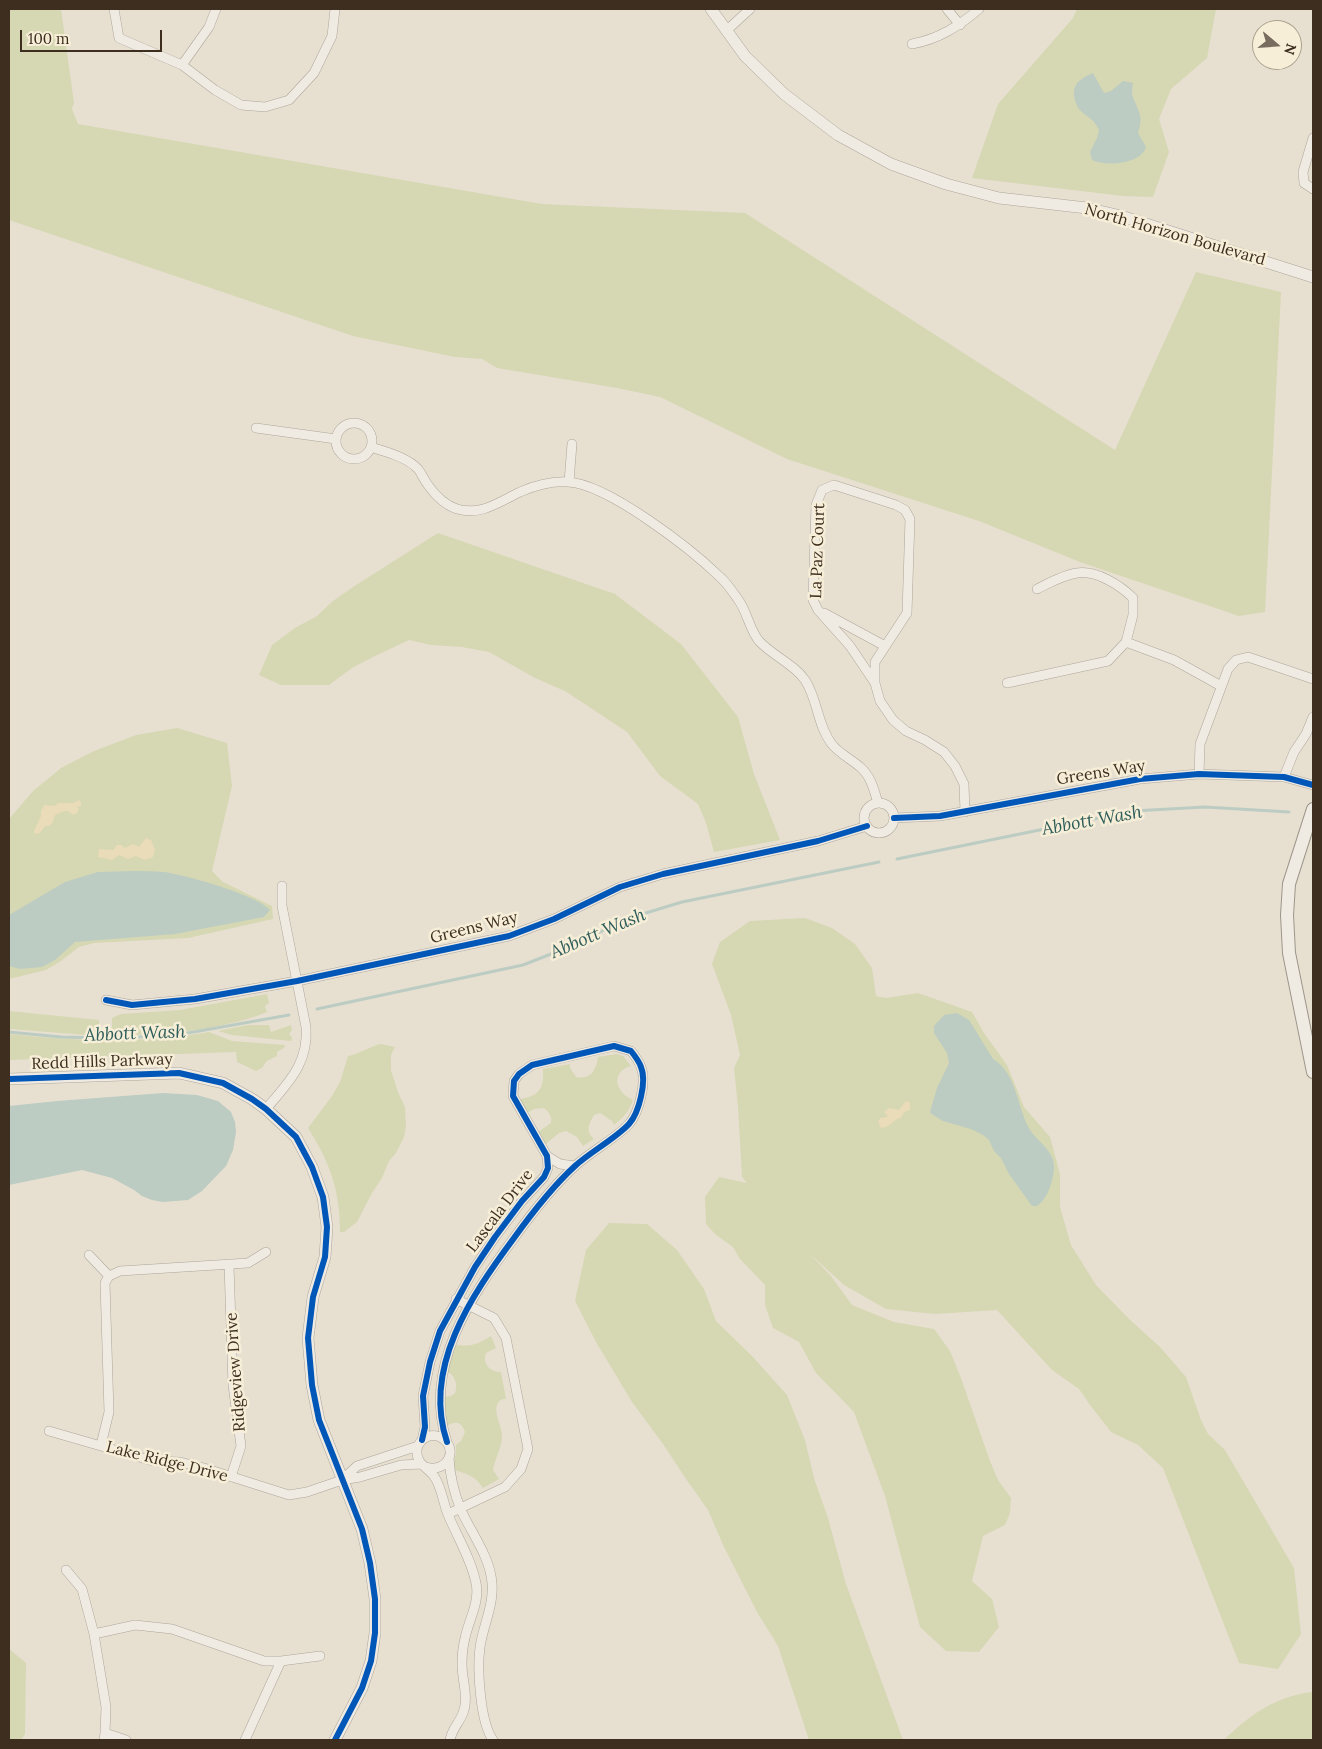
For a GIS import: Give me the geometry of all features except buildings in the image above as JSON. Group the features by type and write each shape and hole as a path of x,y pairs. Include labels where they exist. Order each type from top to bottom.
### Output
{"main road":[{"path":"1313,809 1289,884 1286,915 1289,953 1313,1072"}],"street":[{"path":"114,9 119,38 182,65 215,90 241,105 265,107 289,100 314,73 332,36 335,9"},
{"path":"182,65 209,27 216,9"},
{"name":"North Horizon Boulevard","path":"711,9 745,56 784,94 838,135 891,164 946,184 999,198 1087,208 1121,216 1313,277"},
{"path":"726,31 750,9"},
{"path":"947,9 960,25"},
{"path":"912,44 925,42 960,25 979,9"},
{"path":"1313,138 1303,172 1304,183 1313,190"},
{"path":"358,424 368,430 372,441 371,447 364,456 352,459 342,455 338,450 336,439 338,433 346,425 358,424"},
{"path":"256,428 336,439"},
{"path":"569,482 572,444"},
{"path":"371,447 402,458 418,469 439,499 456,508 474,511 493,507 522,491 543,485 569,482 593,489 618,500 668,534 721,578 739,600 758,639 774,655 791,666 805,680 814,698 821,726 832,744 870,778 878,803"},
{"name":"La Paz Court","path":"818,610 885,646 907,613 910,519 905,510 896,505 834,485 822,490 816,505 814,600 818,610 850,646 875,683"},
{"path":"1007,683 1108,662 1126,642 1133,615 1133,598 1124,588 1095,575 1078,573 1037,589"},
{"path":"1126,642 1174,660 1222,686"},
{"path":"885,646 876,662 875,683 880,701 893,720 906,731 944,752 955,766 964,784 965,812"},
{"path":"1199,774 1200,744 1228,669 1236,660 1248,657 1313,679"},
{"path":"1284,778 1294,752 1306,734 1313,717"},
{"name":"Greens Way","path":"894,818 940,816 1140,779 1199,774 1284,778 1313,785"},
{"path":"878,803 891,809 894,818 891,827 883,832 874,832 867,826 864,818 867,810 878,803"},
{"name":"Greens Way","path":"106,1000 132,1005 186,1000 297,981 509,936 554,919 620,887 663,874 818,841 867,826"},
{"path":"266,1109 291,1080 303,1058 308,1041 282,906 282,886"},
{"name":"Lascala Drive","path":"420,1443 424,1427 424,1396 430,1362 440,1330 456,1299 495,1237 522,1202 544,1178 548,1168 547,1156 513,1096 514,1082 519,1074 532,1065 614,1046 631,1051 642,1068 642,1098 630,1124 575,1166 524,1224 492,1267 468,1305 454,1337 443,1373 439,1398 441,1425 447,1442"},
{"name":"Redd Hills Parkway","path":"9,1080 179,1073 223,1083 266,1109 296,1137 312,1167 323,1197 327,1227 325,1257 313,1297 308,1338 312,1385 319,1420 362,1528 370,1563 375,1599 375,1633 371,1661 362,1688 335,1740"},
{"name":"Lascala Drive","path":"547,1156 560,1164 575,1166"},
{"path":"101,1445 109,1412 104,1283 109,1276 120,1271 248,1263 266,1252"},
{"path":"89,1255 109,1276"},
{"name":"Ridgeview Drive","path":"229,1265 233,1385 242,1446 231,1477"},
{"path":"448,1514 505,1487 520,1469 528,1448 506,1338 494,1318 456,1299"},
{"name":"Lake Ridge Drive","path":"49,1431 153,1461 180,1462 289,1495 307,1492 342,1480"},
{"path":"342,1480 358,1466 420,1443 432,1435 442,1438 447,1442 450,1452 450,1475 461,1508 488,1564 492,1584 491,1605 480,1646 479,1669 484,1717 493,1740"},
{"path":"420,1443 417,1456 435,1477 476,1584 476,1605 465,1638 462,1664 466,1696 463,1713 451,1732 450,1740"},
{"path":"342,1480 360,1477 401,1465 423,1465 436,1469 442,1467 449,1458"},
{"path":"66,1570 82,1589 94,1634 106,1708 104,1737 126,1740"},
{"path":"94,1634 135,1626 172,1629 264,1661 281,1661 320,1656"},
{"path":"245,1740 281,1661"}],"green space":[{"path":"9,9 61,9 74,103 72,109 78,124 542,204 745,213 1115,450 1196,272 1281,292 1265,612 1239,616 1080,562 979,521 787,459 660,397 497,368 482,359 455,357 353,336 9,220"},
{"path":"1077,9 1216,9 1207,58 1171,89 1159,119 1169,152 1153,197 1123,196 972,178 998,104 1073,18"},
{"path":"438,533 615,594 681,644 738,717 754,774 780,840 714,852 706,823 698,804 660,776 627,732 565,691 535,678 489,652 462,647 431,645 409,640 352,668 329,685 281,685 259,675 272,645 295,628 317,616 333,601 356,585"},
{"path":"177,728 227,743 232,786 212,871 223,882 272,906 273,919 188,938 94,943 79,947 46,970 9,979 9,819 33,791 61,768 94,751 136,735"},
{"path":"805,918 832,928 855,944 872,968 876,996 886,998 918,993 972,1012 984,1033 1007,1065 1024,1107 1050,1137 1060,1174 1060,1207 1071,1245 1096,1285 1160,1347 1186,1377 1208,1434 1225,1450 1294,1568 1301,1634 1278,1669 1239,1663 1163,1468 1138,1445 1111,1432 1079,1389 1052,1370 997,1310 935,1314 886,1309 844,1285 809,1253 831,1276 852,1305 894,1322 934,1329 950,1351 990,1461 998,1480 1011,1498 1010,1513 1005,1525 983,1536 972,1581 992,1599 999,1627 979,1652 946,1651 920,1627 885,1496 854,1412 816,1373 799,1342 773,1328 765,1305 765,1285 740,1259 733,1247 716,1235 706,1224 705,1197 719,1177 747,1183 742,1177 734,1068 740,1055 731,1015 712,964 720,942 750,921"},
{"path":"267,994 269,1003 265,1006 267,1012 230,1024 171,1033 112,1035 112,1018 121,1014 180,1010"},
{"path":"9,1011 99,1020 100,1036 9,1029"},
{"path":"248,1025 269,1025 271,1032 291,1025 292,1030 289,1034 292,1037 291,1041 232,1035 218,1031"},
{"path":"209,1032 232,1041 285,1045 284,1048 277,1052 277,1056 267,1061 262,1068 256,1071 237,1062 236,1052 9,1060 9,1034 84,1040 134,1040"},
{"path":"381,1044 395,1047 391,1055 391,1070 405,1107 406,1126 404,1137 396,1153 389,1161 382,1178 357,1222 344,1232 340,1232 338,1203 332,1177 328,1165 308,1128 340,1082 348,1056"},
{"path":"617,1054 623,1056 631,1066 620,1073 617,1082 622,1092 633,1100 626,1114 614,1125 612,1121 600,1113 594,1115 589,1124 589,1130 594,1139 583,1146 577,1137 566,1131 559,1133 546,1144 538,1132 551,1123 550,1114 544,1108 534,1109 527,1113 520,1099 532,1096 539,1090 543,1081 543,1069 570,1064 570,1068 576,1077 581,1078 592,1073 598,1057"},
{"path":"609,1223 647,1224 677,1250 704,1289 716,1321 753,1357 787,1395 805,1440 814,1478 828,1518 846,1584 903,1740 809,1740 778,1646 757,1612 724,1547 708,1510 632,1402 596,1342 575,1301 586,1250"},
{"path":"491,1336 496,1348 486,1353 485,1361 490,1369 501,1372 506,1399 499,1401 496,1409 502,1436 493,1470 499,1479 483,1488 473,1478 451,1469 456,1454 456,1445 461,1441 465,1432 458,1423 447,1426 442,1397 451,1396 456,1390 454,1377 446,1371 454,1344 473,1345"},
{"path":"9,1649 26,1663 25,1734 21,1740 9,1740"},
{"path":"1313,1692 1313,1740 1224,1740 1244,1722 1276,1702 1288,1697"}],"sand":[{"path":"79,800 81,806 77,807 79,809 77,813 73,815 68,811 64,811 55,815 51,824 45,826 40,833 35,834 34,831 44,805 55,806 58,803 73,803"},
{"path":"146,838 151,840 155,850 153,857 145,860 136,856 128,859 119,855 112,860 98,857 99,849 113,850 117,845 125,848 133,844 139,847"},
{"path":"906,1101 910,1103 910,1110 904,1112 901,1118 887,1127 881,1128 878,1122 880,1118 888,1117 884,1112 889,1108 899,1110"}],"shaded area":[{"path":"1093,73 1104,93 1111,91 1123,81 1133,83 1133,95 1140,117 1138,133 1146,147 1143,153 1137,157 1114,163 1092,160 1090,152 1099,130 1097,125 1079,109 1074,92 1079,81"},
{"path":"98,872 164,872 204,881 251,898 270,910 264,917 175,934 75,942 55,960 42,967 20,969 9,966 9,915 65,882"},
{"path":"957,1013 969,1020 993,1059 1007,1073 1030,1130 1051,1155 1054,1165 1052,1182 1044,1199 1037,1206 1032,1206 1009,1174 1001,1158 994,1151 989,1140 971,1129 943,1121 930,1112 937,1088 949,1063 947,1053 934,1033 934,1026 944,1015"},
{"path":"163,1093 197,1095 218,1101 231,1112 235,1122 236,1132 233,1150 226,1166 202,1191 188,1200 163,1202 152,1200 112,1178 82,1170 9,1185 9,1106"}],"waterway":[{"name":"Abbott Wash","path":"897,859 1133,811 1205,807 1289,812"},
{"name":"Abbott Wash","path":"317,1009 523,965 574,945 626,919 682,902 879,862"},
{"name":"Abbott Wash","path":"9,1032 61,1037 171,1036 289,1015"}],"cycle path":[{"path":"894,818 940,816 1140,779 1199,774 1284,777 1313,785"},
{"path":"106,1000 132,1005 195,999 297,981 509,936 554,919 620,887 663,874 818,841 867,826"},
{"path":"422,1440 425,1427 423,1396 430,1362 440,1331 475,1267 522,1201 544,1177 548,1168 547,1156 513,1096 514,1081 519,1074 532,1065 614,1046 631,1051 643,1073 641,1097 633,1119 617,1135 575,1166 543,1200 482,1284 455,1334 446,1360 441,1387 441,1414 447,1442"},
{"path":"9,1079 179,1073 223,1083 266,1109 296,1137 312,1167 323,1197 327,1227 325,1257 313,1297 308,1338 312,1385 319,1420 362,1529 370,1563 375,1599 375,1633 371,1661 362,1688 335,1740"}]}
